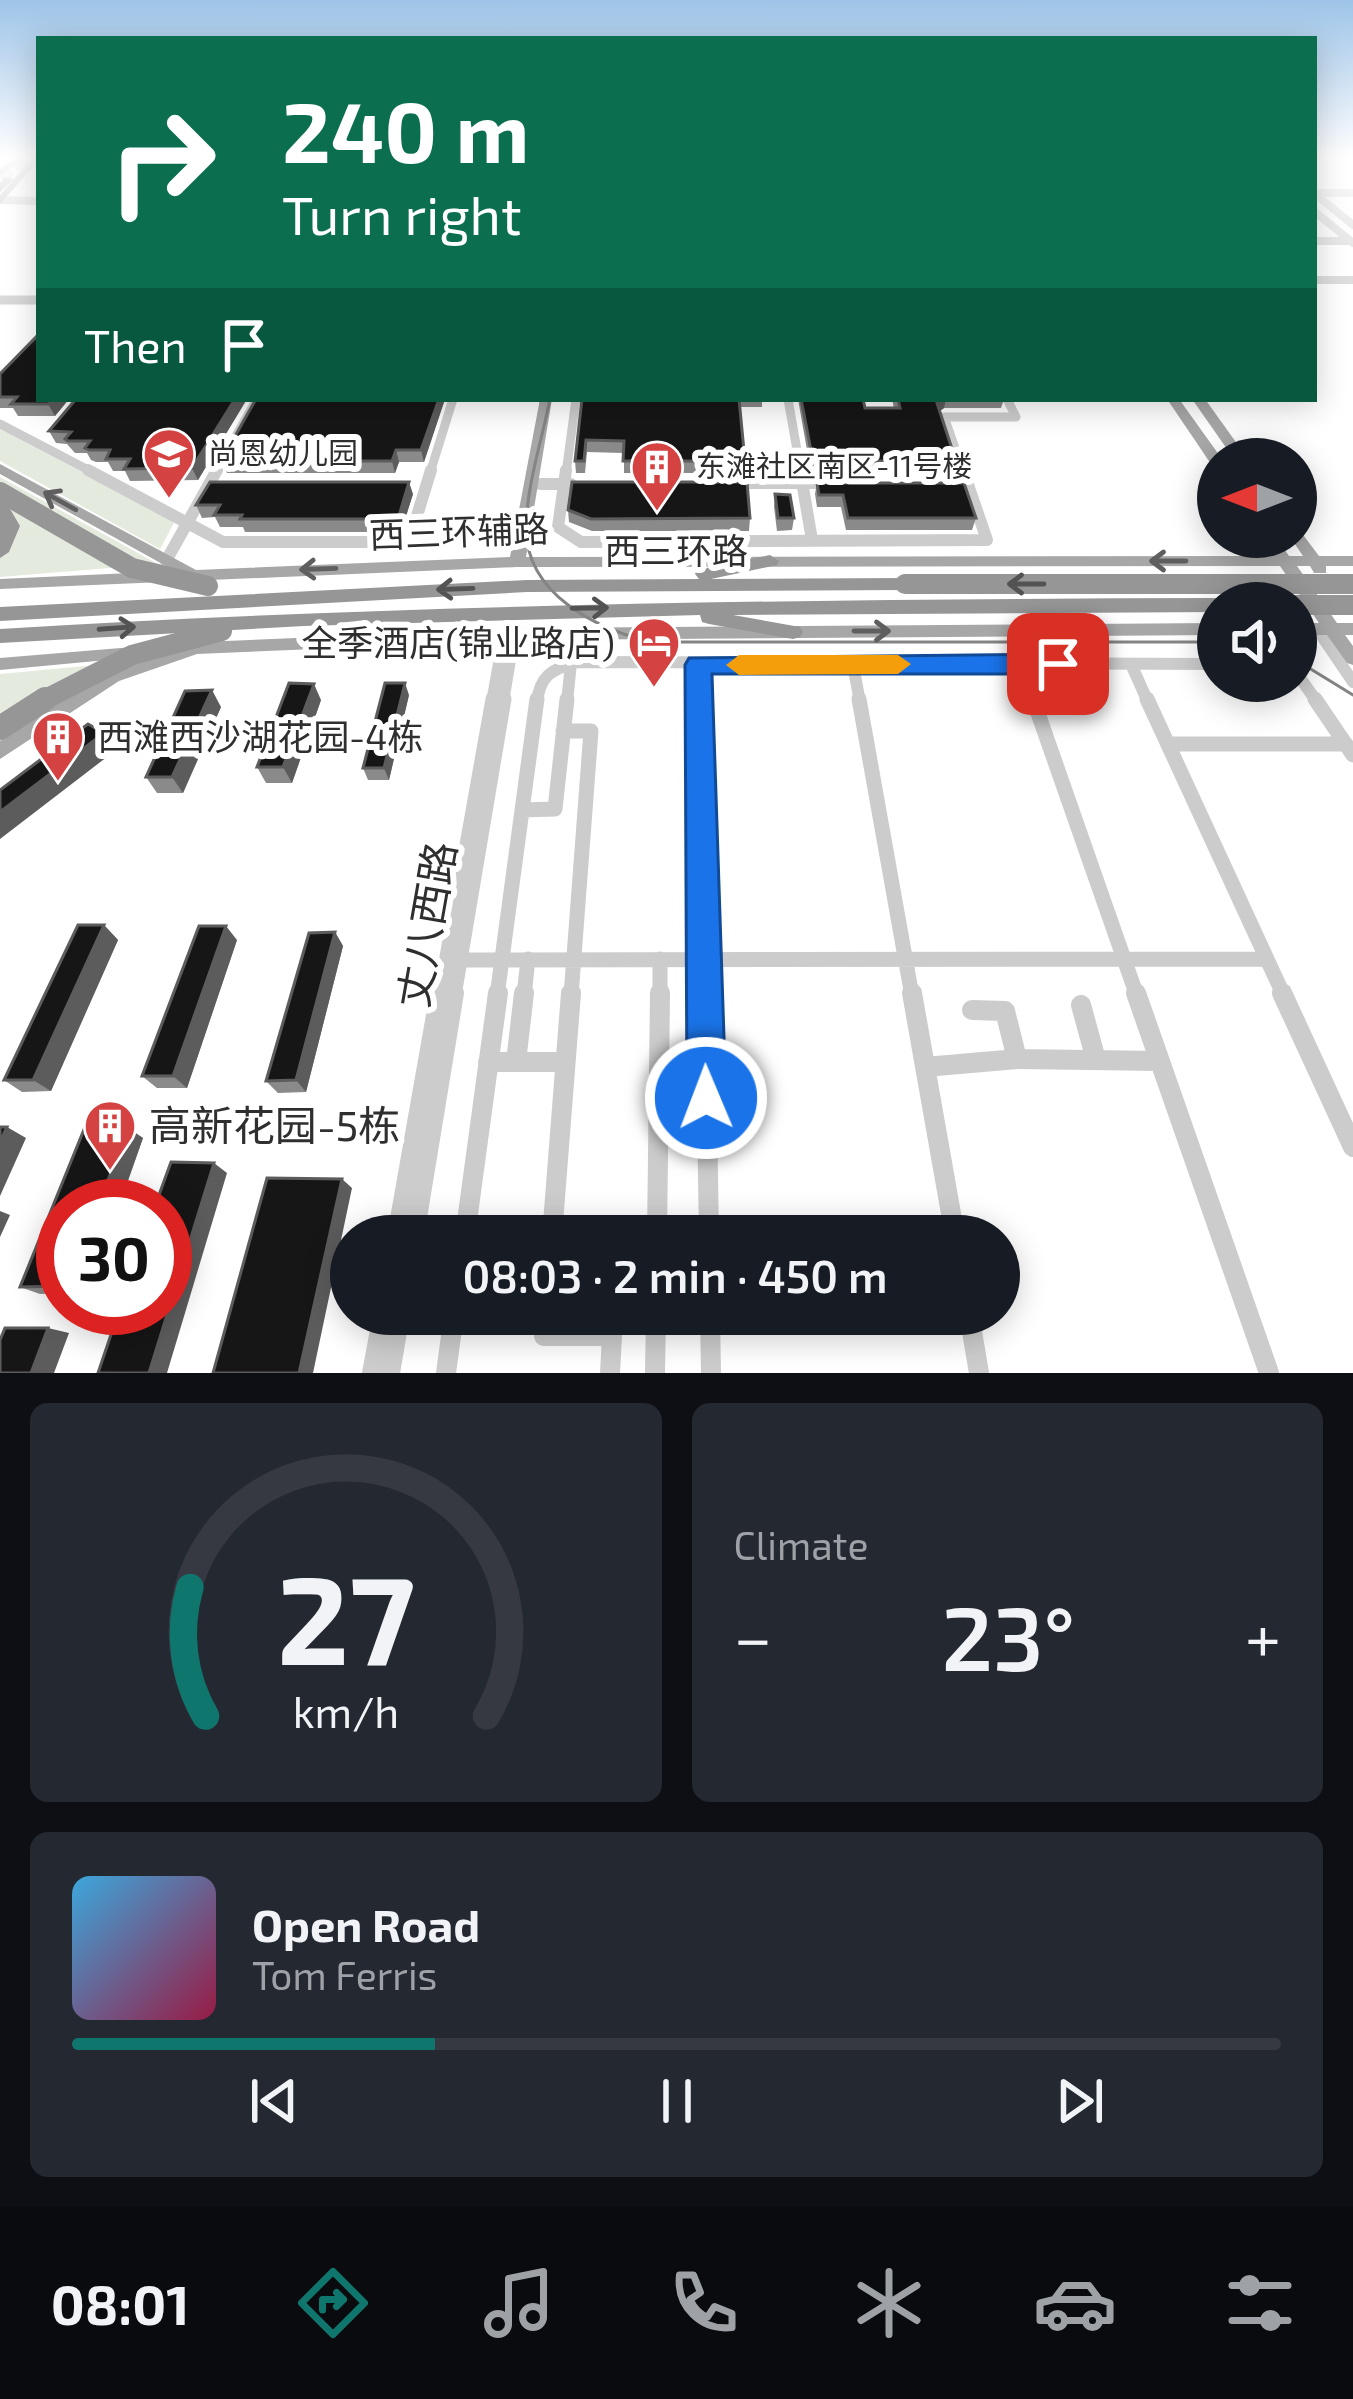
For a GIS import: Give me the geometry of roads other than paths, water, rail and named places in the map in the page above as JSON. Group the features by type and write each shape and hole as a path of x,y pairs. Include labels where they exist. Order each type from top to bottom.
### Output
{"highway":[{"path":"0,492 132,568 319,593"},
{"path":"0,506 11,526 0,552"},
{"path":"656,583 770,561"},
{"name":"西三环路","path":"0,614 319,593 656,583 1197,604"},
{"name":"西三环路","path":"0,636 348,614 1353,584"},
{"path":"1317,605 1353,605"},
{"path":"656,607 793,632"},
{"path":"0,728 100,665 140,649 348,614"}],"main road":[{"path":"522,562 549,402"},
{"path":"522,562 540,484 550,402"},
{"path":"1175,402 1200,438"},
{"path":"1200,402 1226,438"},
{"path":"0,468 201,580"},
{"path":"1283,558 1325,629 1353,659"},
{"path":"1313,558 1353,618"},
{"path":"1245,561 1258,582"},
{"name":"西三环辅路","path":"0,584 201,580 522,562 1353,562"},
{"path":"0,664 214,639 1197,629"},
{"path":"1317,629 1353,629"},
{"path":"0,751 113,676 214,639"}],"street":[{"path":"1326,221 1351,242"},
{"path":"1317,241 1351,242"},
{"path":"1317,280 1353,280"},
{"path":"0,300 36,300"},
{"path":"166,561 255,402"},
{"path":"0,424 223,542 409,542 452,402"},
{"path":"576,402 558,527 581,542 987,540 944,417 1016,417 1008,402"},
{"path":"788,402 812,540"},
{"path":"42,446 55,430"},
{"path":"707,483 849,483"},
{"path":"208,484 230,484"},
{"path":"405,484 427,484"},
{"path":"540,484 588,484"},
{"path":"943,484 966,484"},
{"path":"1325,629 1353,682"},
{"name":"丈八西路","path":"401,1215 510,661 531,634"},
{"name":"丈八西路","path":"417,1215 500,658 483,636"},
{"path":"522,810 555,809 571,663"},
{"path":"468,1215 539,686 551,670 571,663 1197,664"},
{"path":"853,664 951,1215"},
{"path":"1021,664 1269,1373"},
{"path":"1131,664 1353,1147"},
{"path":"699,665 709,1215"},
{"path":"1317,697 1350,750"},
{"path":"554,1215 591,731 563,731"},
{"path":"1168,744 1350,750"},
{"path":"453,959 1267,959"},
{"path":"516,1062 528,959"},
{"path":"657,1215 660,959"},
{"path":"1081,1005 1096,1060"},
{"path":"973,1010 1005,1011 1017,1059"},
{"path":"926,1067 1017,1059 1160,1060"},
{"path":"488,1062 565,1062"},
{"path":"372,1373 378,1335"},
{"path":"390,1373 396,1335"},
{"path":"446,1373 451,1335"},
{"path":"544,1335 612,1336 610,1373"},
{"path":"655,1373 656,1335"},
{"path":"710,1335 711,1373"},
{"path":"973,1335 980,1373"}],"tram line":[{"path":"549,402 529,497 529,552 538,573 568,605 629,636 650,642 1197,642"},
{"path":"1317,673 1353,695"}],"place":[{"name":"尚恩幼儿园","path":"169,500"},
{"name":"东滩社区南区-11号楼","path":"657,513"},
{"name":"全季酒店(锦业路店)","path":"654,689"},
{"name":"西滩西沙湖花园-4栋","path":"58,783"},
{"name":"高新花园-5栋","path":"110,1172"}]}
